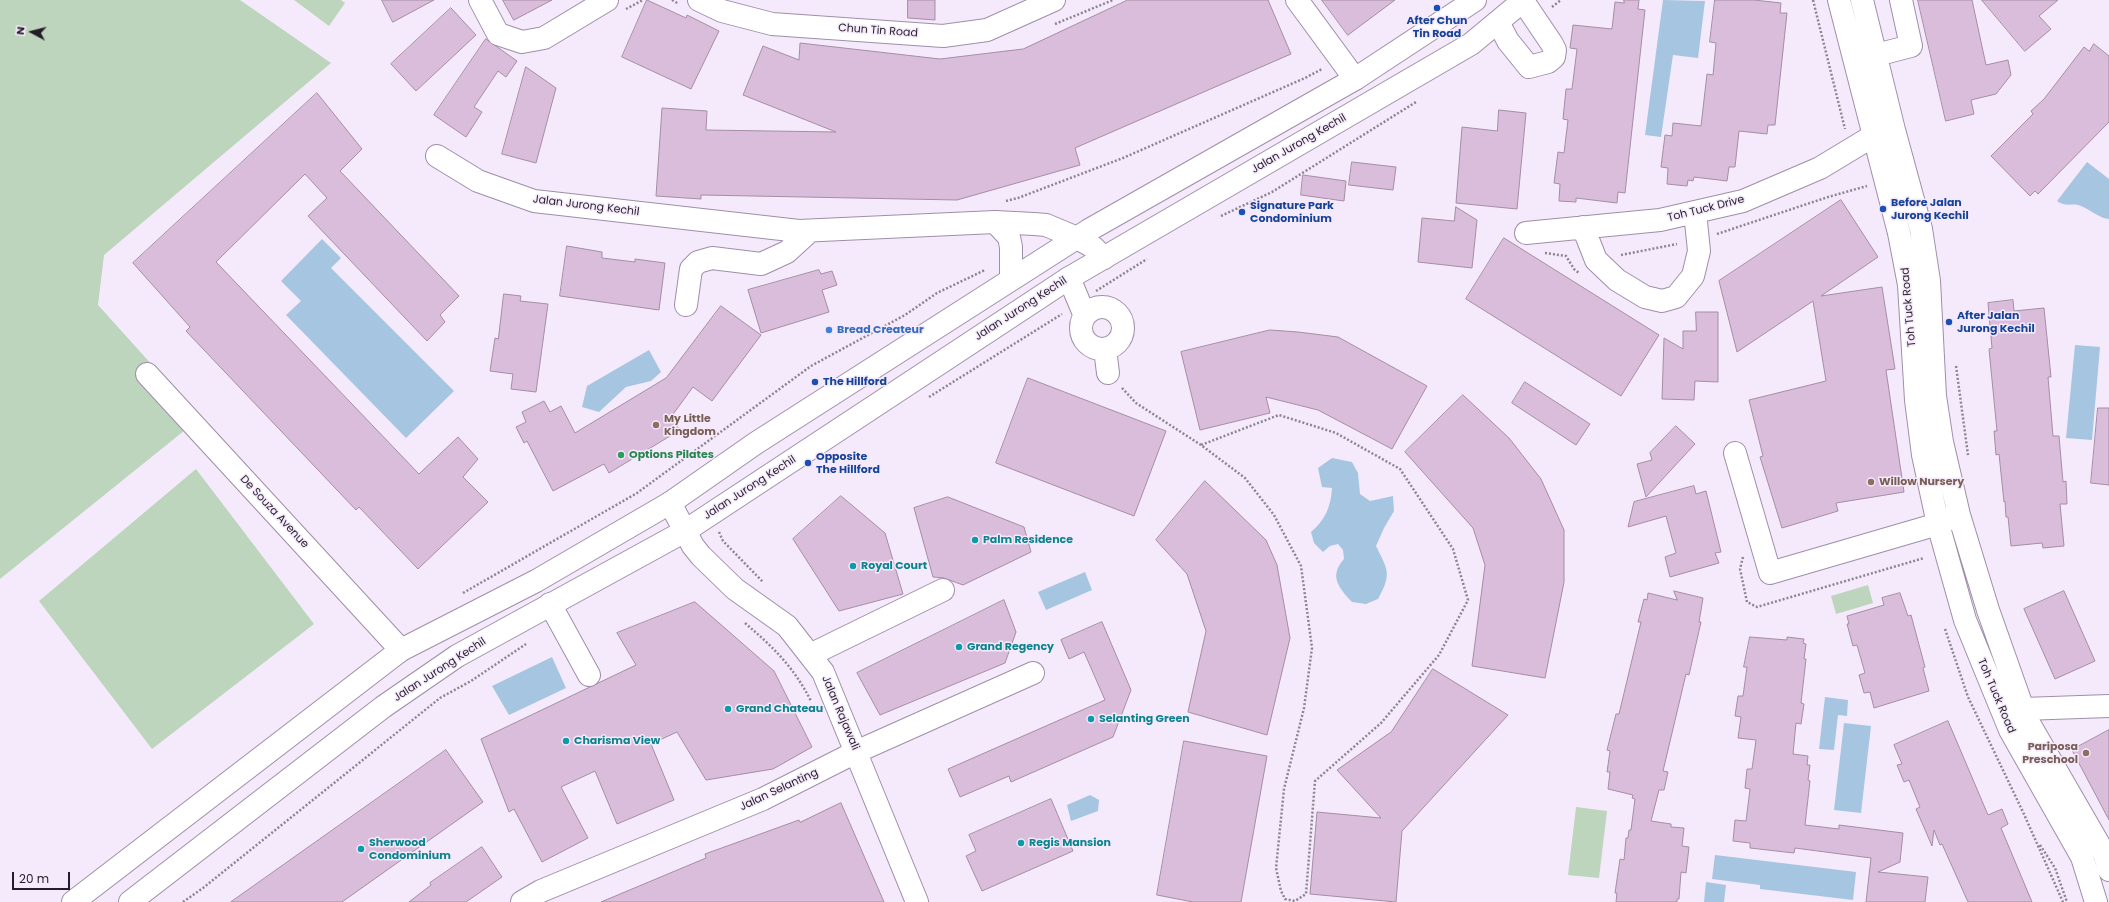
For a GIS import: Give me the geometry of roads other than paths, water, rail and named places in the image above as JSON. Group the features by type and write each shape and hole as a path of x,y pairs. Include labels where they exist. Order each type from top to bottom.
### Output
{"street":[{"path":"480,0 498,34 522,42 544,38 607,0"},
{"name":"Chun Tin Road","path":"699,0 722,11 772,24 943,36 986,30 1054,0"},
{"path":"1297,0 1355,79"},
{"path":"73,902 401,650 536,581 670,502 756,443 1011,279 1077,238 1355,79 1475,0"},
{"name":"Toh Tuck Road","path":"1839,0 1899,233 1909,285 1916,400 1923,455 1938,524 1965,620 2016,720 2082,857 2096,902"},
{"name":"Toh Tuck Road","path":"1862,0 1894,130 1921,229 1929,281 1935,396 1942,442 1960,515 1988,610 2016,720 2107,859"},
{"path":"1876,55 1911,46 1901,0"},
{"path":"1498,22 1508,41 1529,67 1535,67 1554,57 1555,50 1524,1"},
{"name":"Jalan Jurong Kechil","path":"130,902 383,707 457,656 685,531 1069,278 1471,44 1524,1"},
{"name":"Toh Tuck Drive","path":"1526,233 1660,220 1743,201 1820,168 1873,136 1894,130"},
{"name":"Jalan Jurong Kechil","path":"437,156 478,181 534,201 799,232 810,230 995,222 1046,225 1093,246 1104,258"},
{"path":"1583,227 1596,260 1617,280 1645,297 1662,301 1676,297 1693,276 1699,251 1695,212"},
{"path":"995,222 1009,238 1011,248 1011,279"},
{"path":"686,305 691,269 698,262 712,258 761,264 787,252 810,230"},
{"path":"1069,278 1082,309 1081,332 1084,339 1097,349 1105,349 1113,346 1123,333 1123,324 1120,317 1114,311 1098,307 1091,310 1082,309"},
{"path":"1105,349 1108,373"},
{"name":"De Souza Avenue","path":"147,374 401,650"},
{"path":"756,443 751,456 754,466 762,471 775,473"},
{"path":"1735,453 1770,573 1938,524 1960,515"},
{"name":"Jalan Rajawali","path":"670,502 685,531 701,556 734,590 787,626 823,672 916,902"},
{"path":"810,655 943,590"},
{"path":"550,604 589,675"},
{"name":"Jalan Selanting","path":"522,902 541,891 763,798 856,752 1034,672"},
{"path":"2016,720 2109,706"},
{"path":"2082,857 2107,859"}],"water":[{"path":"1663,0 1705,1 1698,58 1673,55 1661,137 1645,135"},
{"path":"2087,162 2109,179 2109,219 2106,219 2081,206 2067,205 2057,201"},
{"path":"322,239 341,258 331,268 454,391 406,438 286,315 301,301 281,281"},
{"path":"2075,345 2100,347 2092,440 2066,438"},
{"path":"649,350 661,372 651,381 626,387 599,412 582,407 587,386"},
{"path":"1332,458 1352,462 1358,473 1360,494 1370,501 1393,496 1394,511 1376,546 1386,567 1387,578 1378,599 1366,604 1352,602 1339,586 1336,576 1339,565 1344,559 1343,550 1338,544 1330,546 1323,552 1314,543 1311,532 1324,518 1329,507 1332,488 1322,487 1318,468"},
{"path":"1085,572 1092,590 1046,610 1038,592"},
{"path":"552,657 566,688 509,715 492,686"},
{"path":"1825,697 1848,700 1847,716 1838,715 1834,750 1819,749"},
{"path":"1844,723 1871,726 1861,813 1834,810"},
{"path":"1090,795 1099,800 1098,811 1071,821 1067,805"},
{"path":"1715,855 1856,872 1853,900 1760,889 1760,885 1712,879"},
{"path":"1706,882 1726,885 1724,902 1704,902"}],"place":[{"name":"After Chun Tin Road","path":"1437,8"},
{"name":"Before Jalan Jurong Kechil","path":"1883,209"},
{"name":"Signature Park Condominium","path":"1242,212"},
{"name":"After Jalan Jurong Kechil","path":"1949,322"},
{"name":"Bread Createur","path":"829,330"},
{"name":"The Hillford","path":"815,382"},
{"name":"My Little Kingdom","path":"656,425"},
{"name":"Options Pilates","path":"621,455"},
{"name":"Opposite The Hillford","path":"808,463"},
{"name":"Willow Nursery","path":"1871,482"},
{"name":"Palm Residence","path":"975,540"},
{"name":"Royal Court","path":"853,566"},
{"name":"Grand Regency","path":"959,647"},
{"name":"Grand Chateau","path":"728,709"},
{"name":"Selanting Green","path":"1091,719"},
{"name":"Charisma View","path":"566,741"},
{"name":"Pariposa Preschool","path":"2086,753"},
{"name":"Regis Mansion","path":"1021,843"},
{"name":"Sherwood Condominium","path":"361,849"}]}
